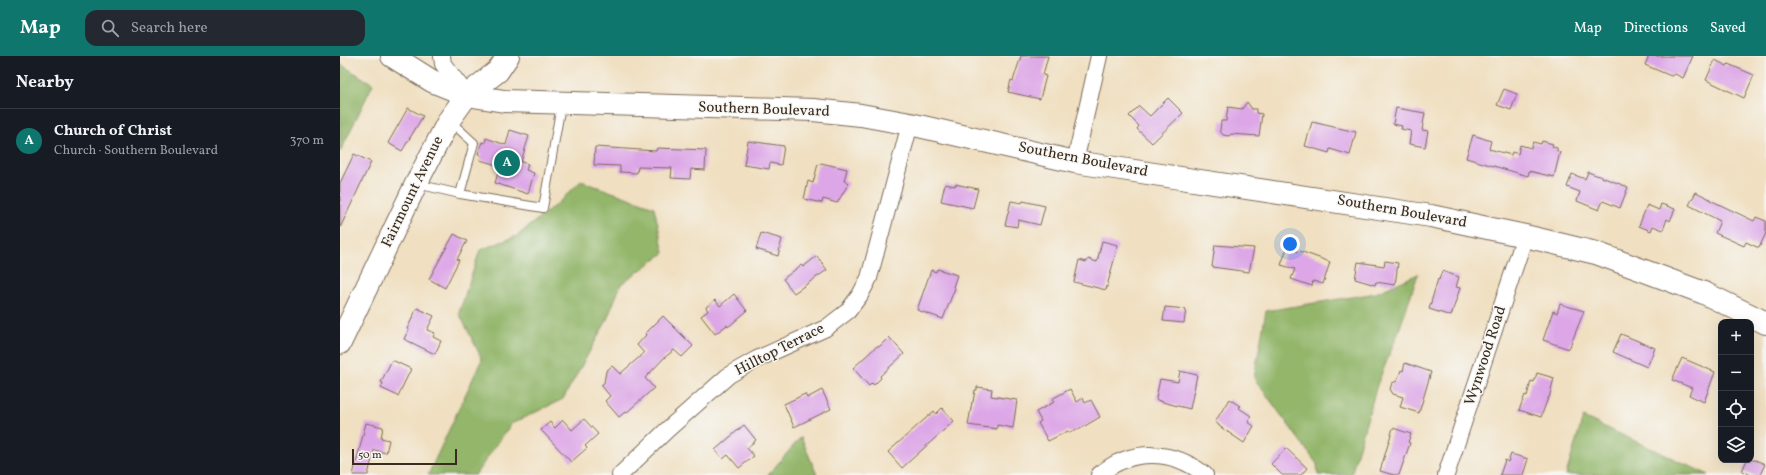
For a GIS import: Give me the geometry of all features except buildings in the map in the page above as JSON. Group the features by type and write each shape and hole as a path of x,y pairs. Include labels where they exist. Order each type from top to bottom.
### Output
{"main road":[{"name":"Southern Boulevard","path":"392,56 432,81 467,95 504,101 561,104 812,110 861,115 910,124 1075,162 1424,214 1525,236 1596,254 1704,293 1766,323"},
{"name":"Fairmount Avenue","path":"340,343 416,184 449,120 467,95 498,71 508,56"}],"street":[{"path":"442,56 443,64 467,95"},
{"path":"1075,162 1099,56"},
{"name":"Hilltop Terrace","path":"620,475 668,429 729,375 757,359 826,328 848,311 869,278 910,124"},
{"name":"Wynwood Road","path":"1446,475 1525,236"},
{"path":"1099,475 1123,460 1149,455 1180,459 1193,465 1205,475"}],"lane":[{"path":"416,184 460,194 543,208 561,104"},
{"path":"449,120 474,143 460,194"}],"green space":[{"path":"340,64 373,84 340,152"},
{"path":"581,181 654,207 664,253 621,284 606,322 563,399 511,424 475,475 428,475 482,359 459,313 480,250 517,236 559,202"},
{"path":"1418,274 1398,333 1377,385 1351,475 1318,475 1317,464 1254,378 1266,311 1376,293"},
{"path":"1583,417 1709,475 1566,475"},
{"path":"801,437 817,475 768,475"}],"place":[{"name":"Church of Christ","path":"507,163"}]}
